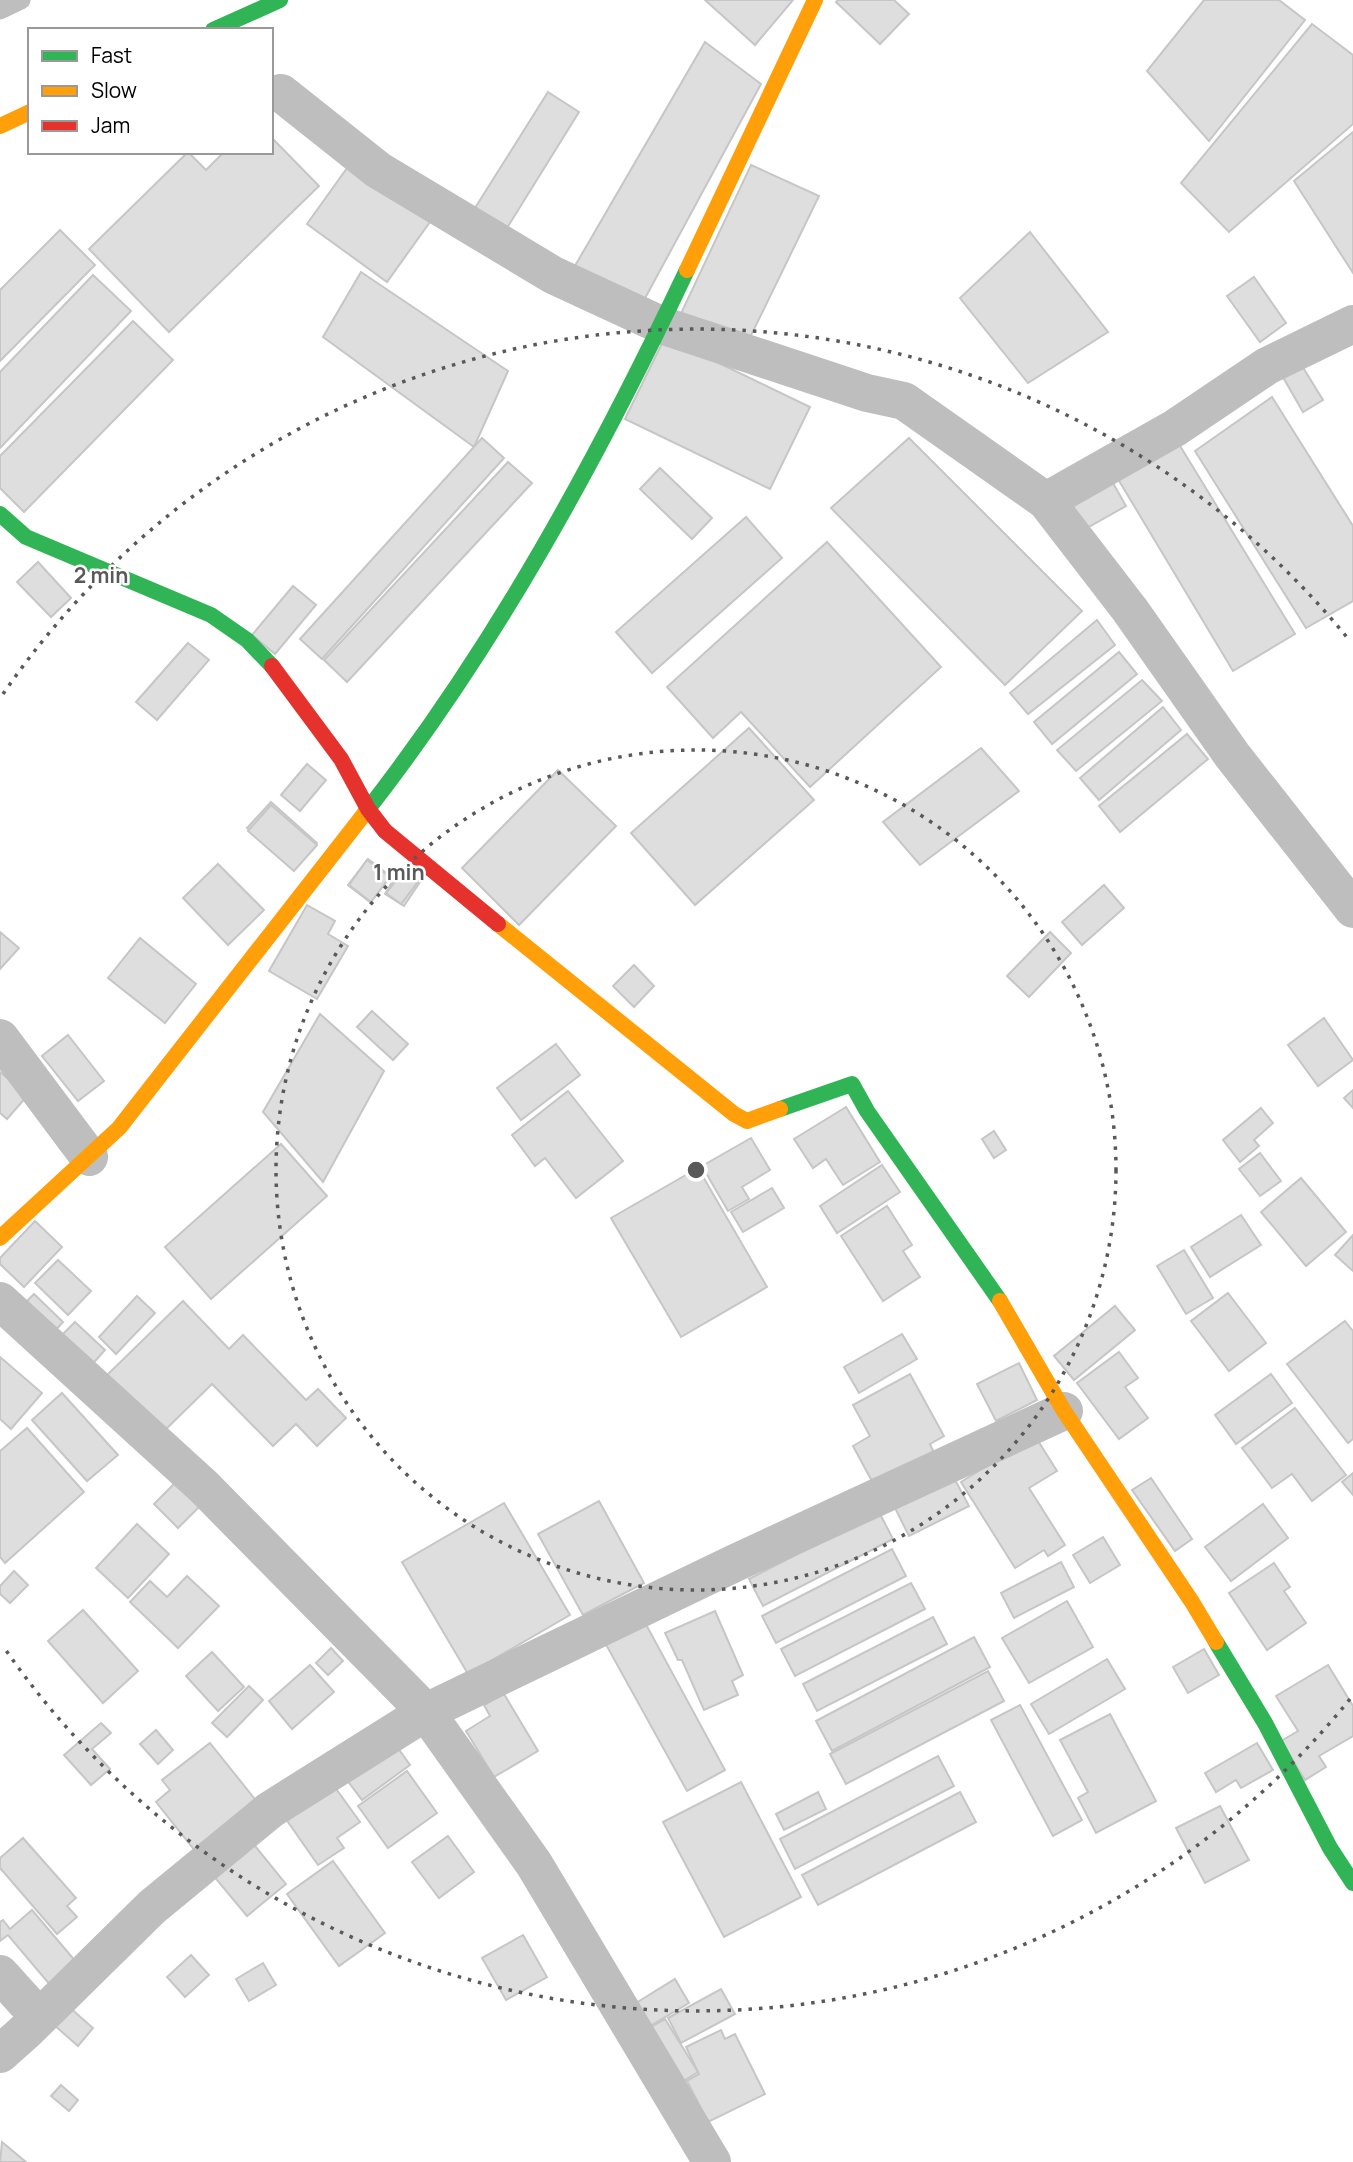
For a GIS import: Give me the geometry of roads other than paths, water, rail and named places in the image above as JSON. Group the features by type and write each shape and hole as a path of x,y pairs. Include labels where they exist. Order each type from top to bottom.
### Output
{"street":[{"path":"217,28 280,0"},
{"path":"0,1238 28,1208 120,1128 368,808 482,649 558,522 661,325 814,0"},
{"path":"281,93 377,170 553,275 661,325 867,393 904,401 1046,501 1130,610 1232,755 1353,909"},
{"path":"0,126 28,114"},
{"path":"1046,501 1175,428 1267,366 1353,324"},
{"path":"0,514 26,537 211,615 247,640 282,677 341,759 368,808 385,831 729,1112 747,1121 852,1084 867,1111 1004,1307 1064,1412 1192,1602 1265,1723 1330,1848 1353,1883"},
{"path":"0,1038 89,1157"},
{"path":"0,1301 204,1487 426,1712 534,1864 712,2162"},
{"path":"0,2054 152,1907 270,1810 426,1712 735,1563 1064,1412"},
{"path":"0,1974 39,2017"}],"lane":[{"path":"0,10 21,0"}]}
